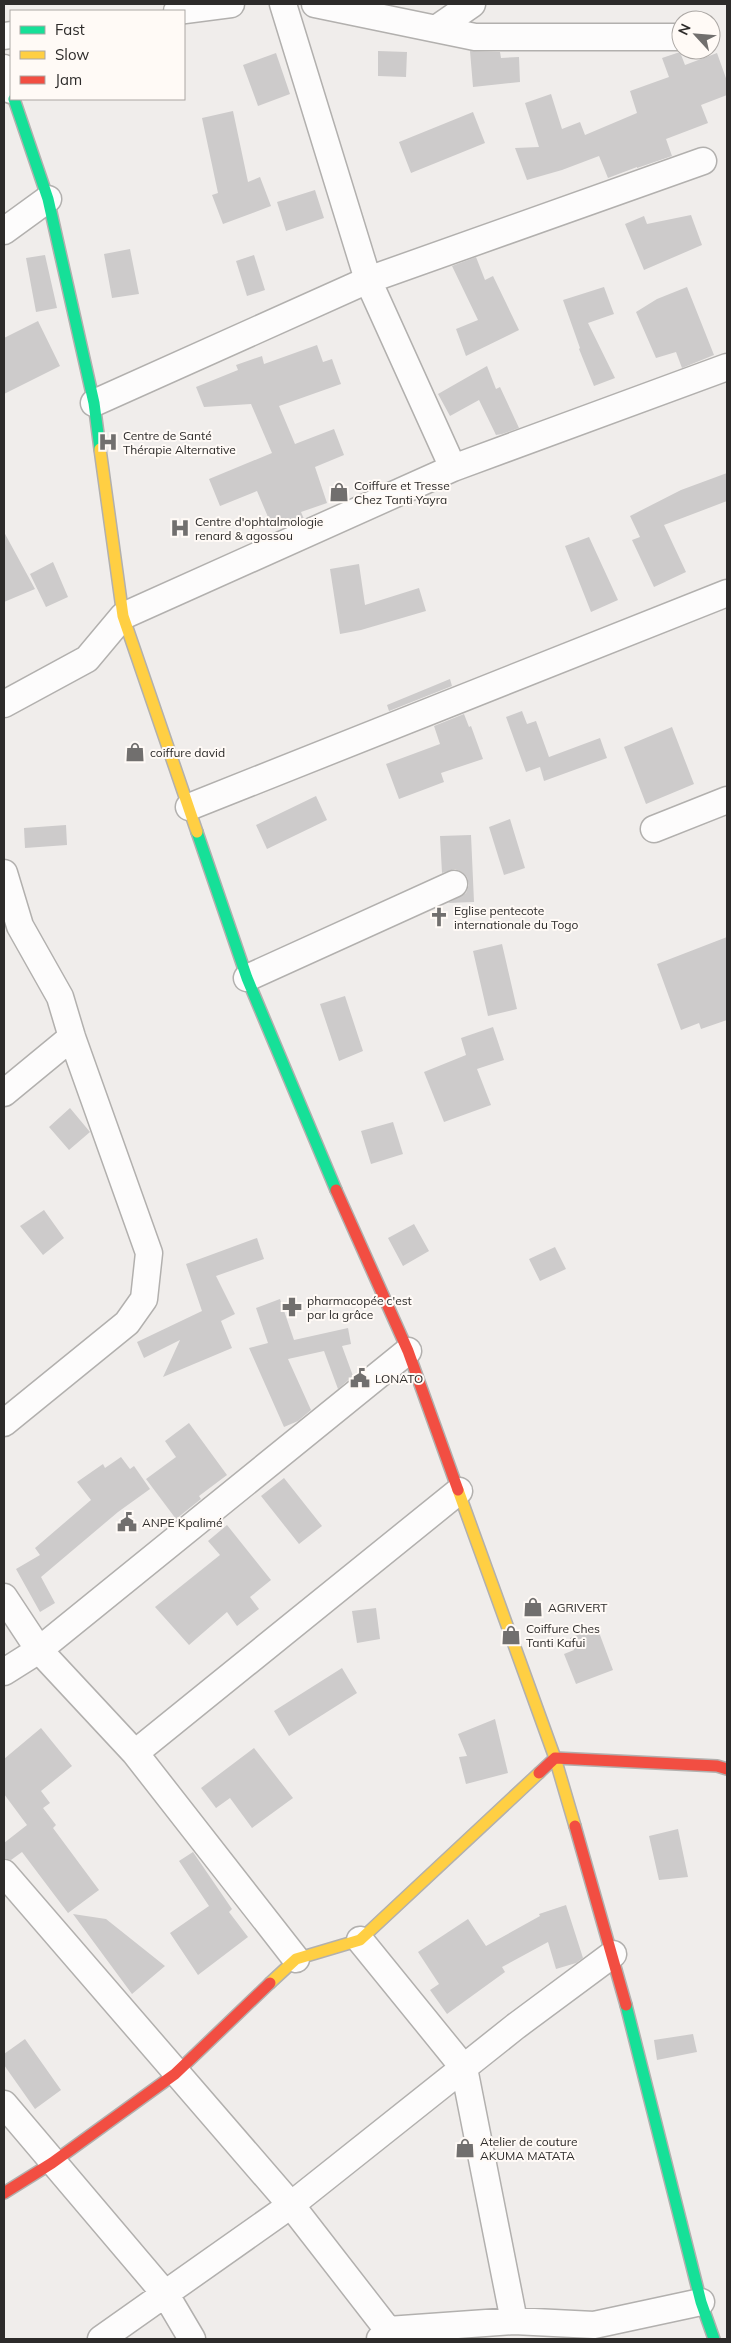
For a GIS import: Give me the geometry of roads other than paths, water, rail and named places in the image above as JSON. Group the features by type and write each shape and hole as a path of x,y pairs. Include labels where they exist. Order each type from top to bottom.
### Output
{"street":[{"path":"185,10 231,4"},
{"path":"283,4 368,280 453,468"},
{"path":"315,4 475,38 671,37"},
{"path":"436,29 472,4"},
{"path":"4,68 10,87"},
{"path":"14,100 48,198 94,403 123,616 248,978 337,1193 408,1350 555,1758 613,1954 701,2302 714,2339"},
{"path":"94,403 368,280 703,161"},
{"path":"4,230 48,198"},
{"path":"4,704 87,659 123,616 453,468 727,367"},
{"path":"189,807 727,593"},
{"path":"654,829 727,800"},
{"path":"4,873 20,926 60,997 72,1037 149,1253 144,1298 127,1323 4,1423"},
{"path":"248,978 454,884"},
{"path":"4,1093 72,1037"},
{"path":"4,1672 39,1650 408,1350"},
{"path":"135,1753 458,1491"},
{"path":"4,1597 39,1650 135,1753 296,1959"},
{"path":"4,2193 52,2163 175,2074 296,1959 360,1940 555,1758 717,1766 727,1769"},
{"path":"4,1874 175,2074 291,2205 384,2334 514,2321 594,2325 701,2302"},
{"path":"360,1940 464,2068 514,2321"},
{"path":"102,2339 291,2205 516,2026 613,1954"},
{"path":"4,2104 52,2163 166,2295 192,2339"}],"place":[{"name":"Centre de Santé Thérapie Alternative","path":"108,442"},
{"name":"Coiffure et Tresse Chez Tanti Yayra","path":"339,492"},
{"name":"Centre d'ophtalmologie renard & agossou","path":"180,528"},
{"name":"coiffure david","path":"135,752"},
{"name":"Eglise pentecote internationale du Togo","path":"439,917"},
{"name":"pharmacopée c'est par la grâce","path":"292,1307"},
{"name":"LONATO","path":"360,1378"},
{"name":"ANPE Kpalimé","path":"127,1522"},
{"name":"AGRIVERT","path":"533,1607"},
{"name":"Coiffure Ches Tanti Kafui","path":"511,1635"},
{"name":"Atelier de couture AKUMA MATATA","path":"465,2148"}]}
